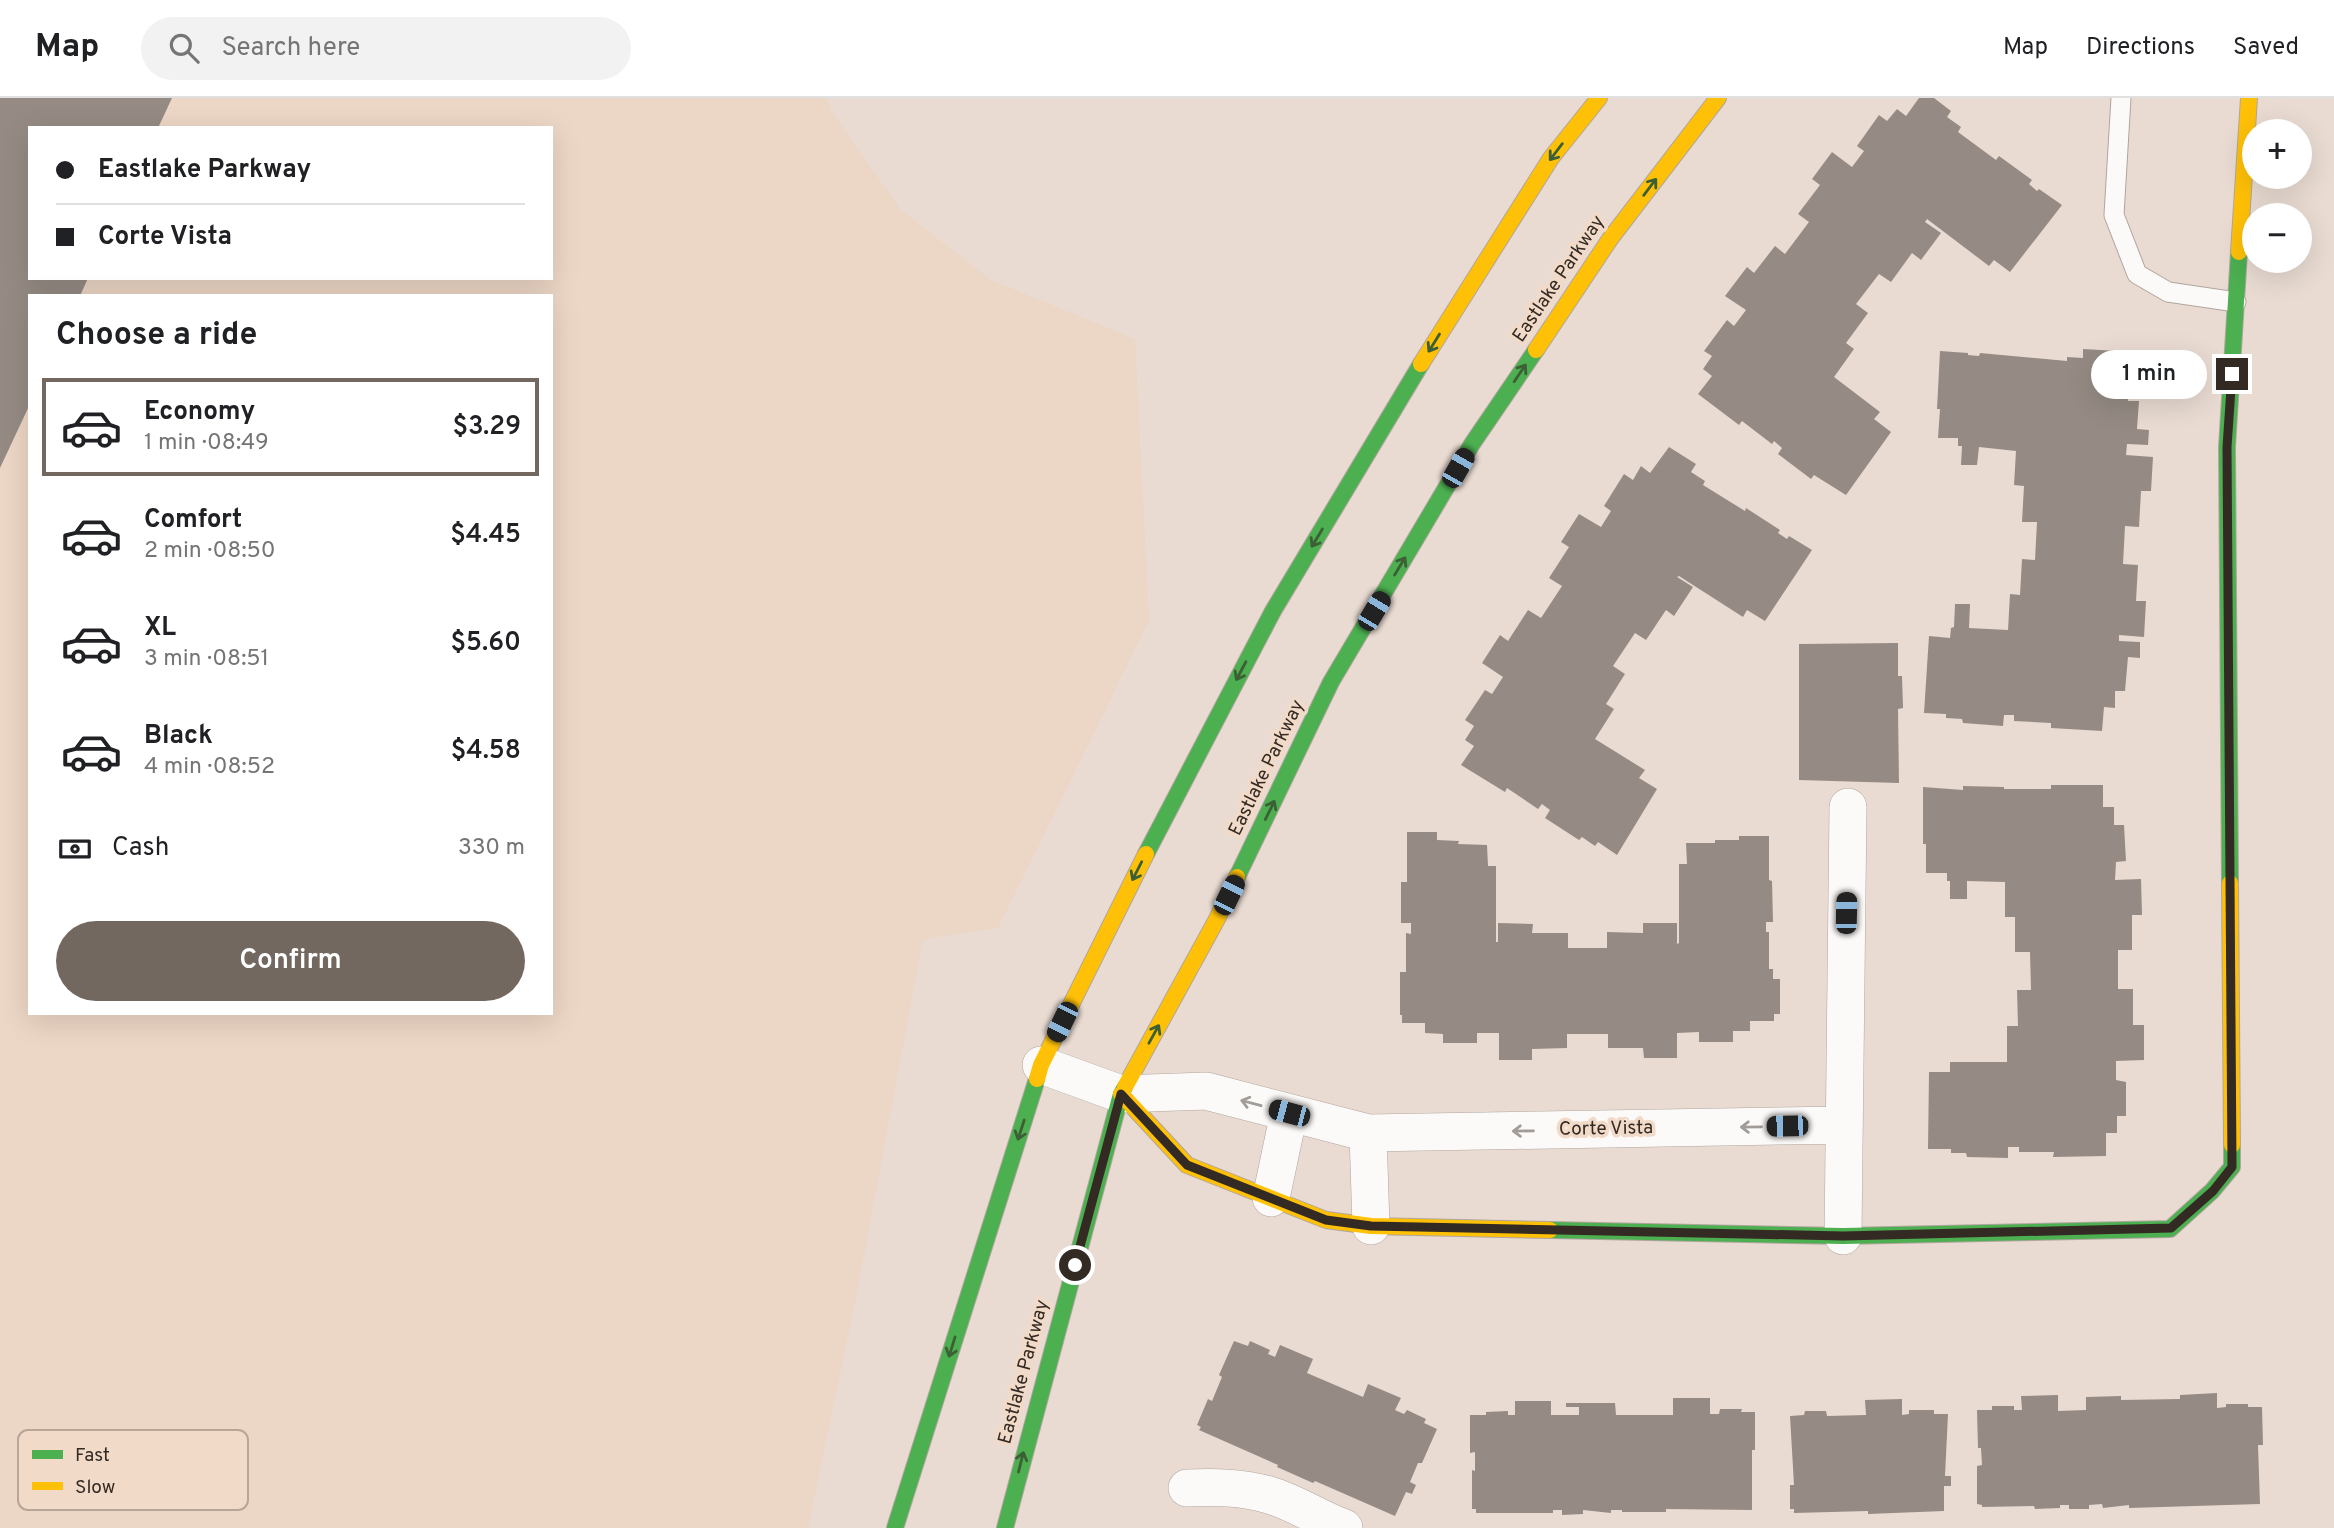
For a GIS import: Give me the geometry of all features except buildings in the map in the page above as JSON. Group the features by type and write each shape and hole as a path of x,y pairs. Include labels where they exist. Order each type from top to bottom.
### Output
{"main road":[{"path":"895,1528 1041,1065 1129,887 1260,634 1427,355 1551,158 1598,98"},
{"name":"Eastlake Parkway","path":"1005,1528 1121,1094 1217,919 1331,682 1472,444 1610,239 1718,98"},
{"name":"Corte Vista","path":"1121,1094 1187,1165 1326,1220 1371,1226 1843,1236 2171,1228 2213,1191 2232,1167 2227,447 2249,98"}],"street":[{"path":"1843,1236 1848,807"},
{"name":"Corte Vista","path":"1041,1065 1121,1094 1206,1091 1368,1133 1843,1125"},
{"path":"1271,1198 1289,1113"},
{"path":"1368,1133 1371,1226"},
{"path":"1187,1488 1234,1487 1272,1496 1328,1525"}],"lane":[{"path":"2121,98 2114,215 2137,274 2168,292 2236,302"}],"shaded area":[{"path":"0,98 827,98 832,112 901,210 991,280 1135,339 1149,621 998,928 923,939 856,1298 808,1528 0,1528"}],"traffic: fast":[{"path":"2230,883 2227,447 2239,252"},
{"path":"1237,877 1331,682 1472,444 1536,350"},
{"path":"1146,854 1273,611 1421,364"},
{"path":"895,1528 1037,1079"},
{"path":"1005,1528 1125,1087"},
{"path":"1550,1230 1843,1236 2170,1229 2212,1191 2232,1167 2232,1145"}],"traffic: slow":[{"path":"1421,364 1551,158 1599,98"},
{"path":"1536,350 1610,239 1718,98"},
{"path":"2239,252 2249,98"},
{"path":"1037,1079 1041,1065 1146,854"},
{"path":"1125,1087 1217,919 1237,877"},
{"path":"2230,883 2232,1145"},
{"path":"1121,1094 1187,1165 1326,1220 1371,1226 1550,1230"}],"route":[{"path":"1075,1265 1121,1094 1187,1165 1326,1220 1371,1226 1843,1236 2171,1228 2213,1191 2232,1167 2227,447 2232,374"}]}
